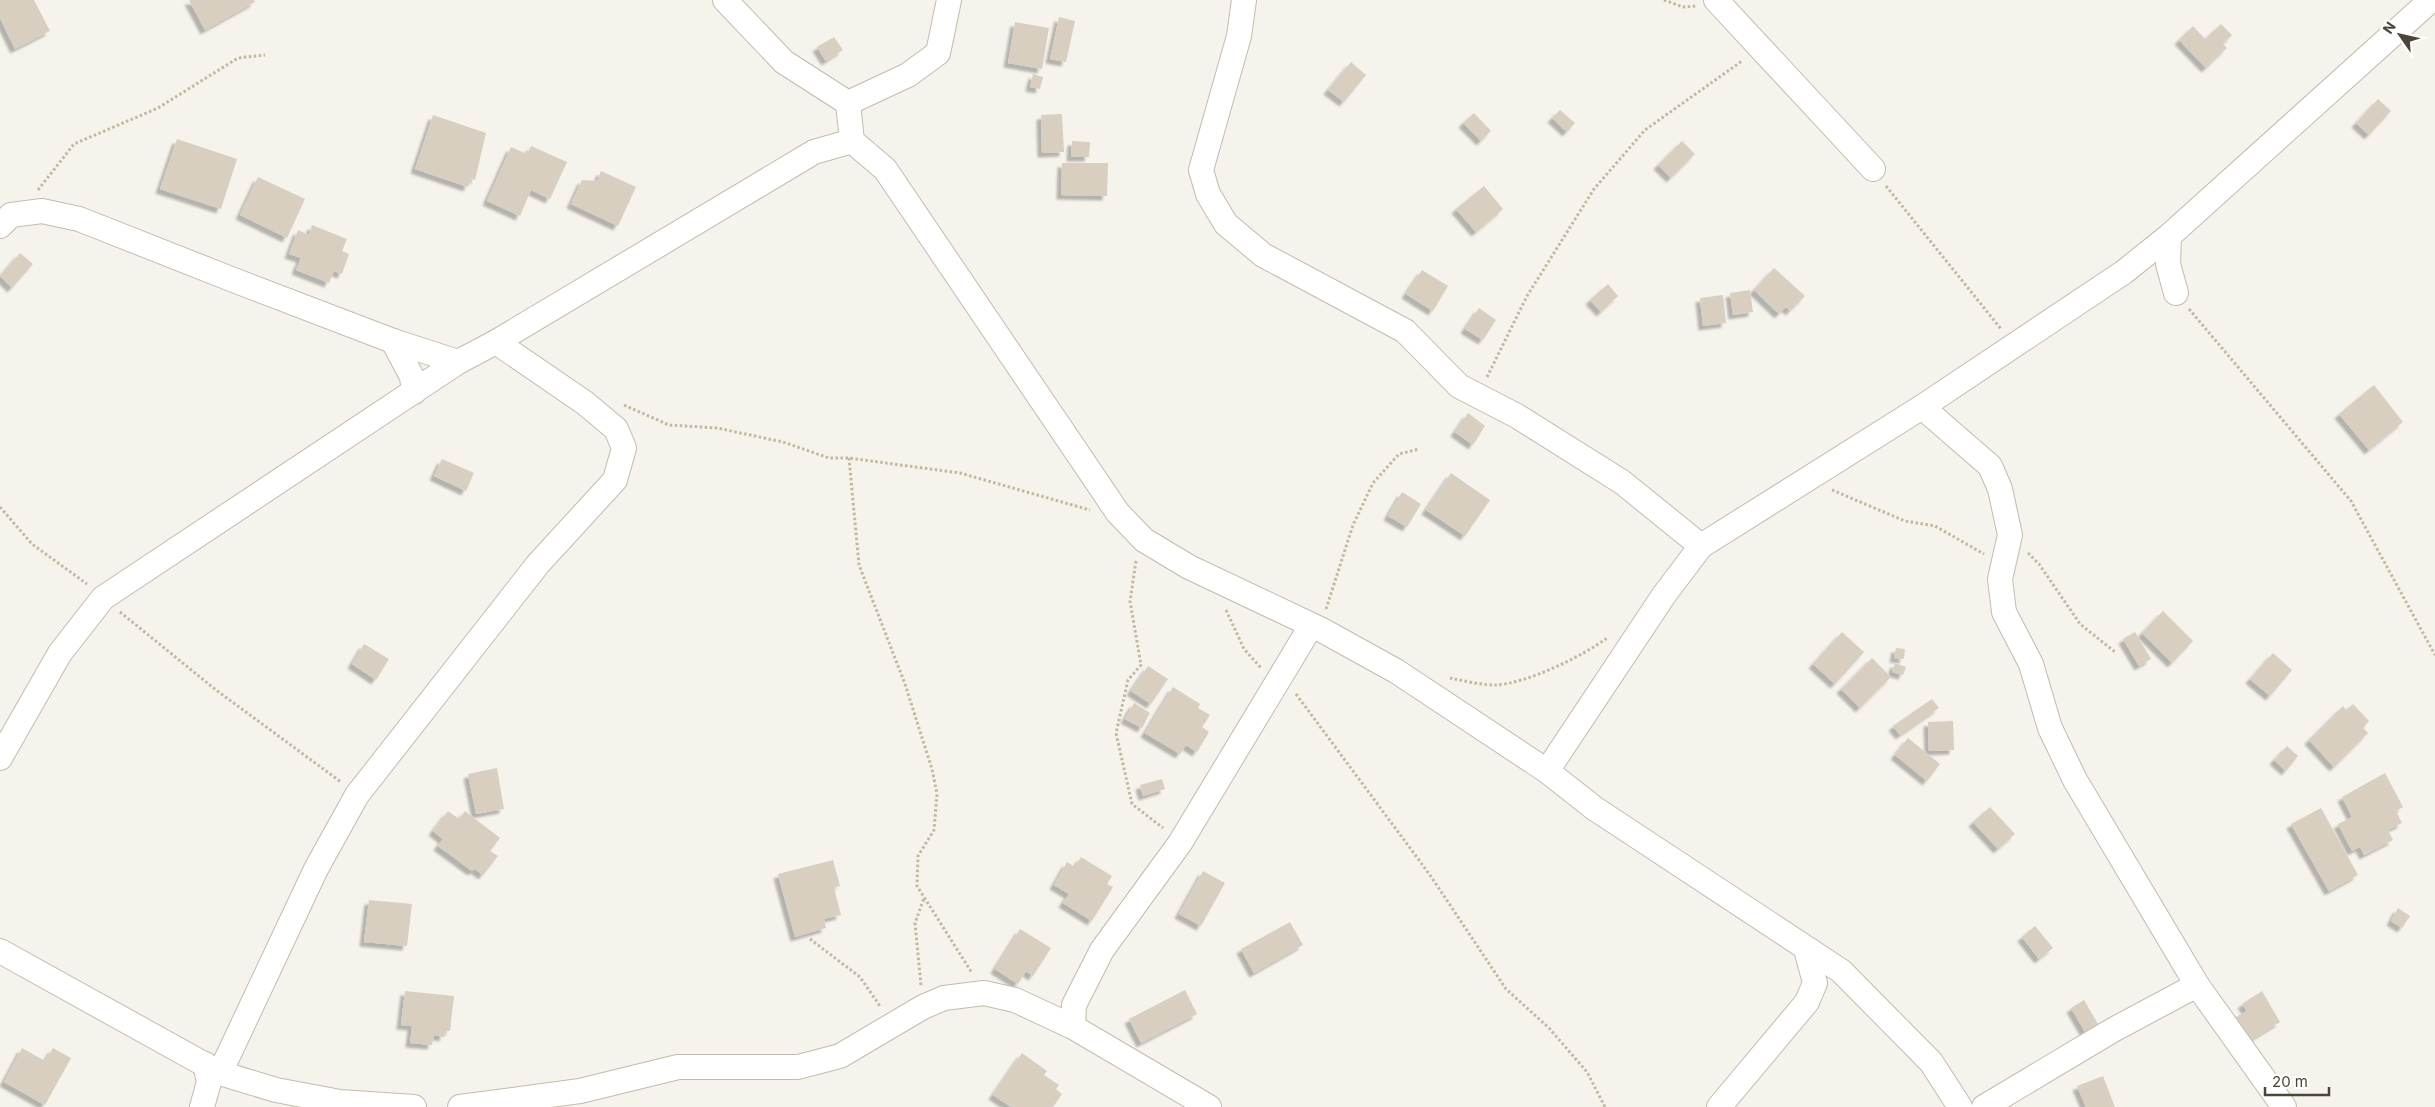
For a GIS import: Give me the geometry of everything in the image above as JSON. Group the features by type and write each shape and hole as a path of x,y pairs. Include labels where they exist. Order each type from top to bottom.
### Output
{"street":[{"path":"726,0 784,62 848,104"},
{"path":"848,104 908,75 938,53 949,0"},
{"path":"1244,0 1239,36 1201,170 1208,194 1226,224 1263,255 1405,331 1459,386 1517,416 1622,482 1701,546"},
{"path":"1719,3 1873,169"},
{"path":"1547,771 1664,595 1701,546 1922,407 2124,272 2169,236 2431,3"},
{"path":"848,104 852,141 885,169 1118,513 1144,540 1189,567 1315,627 1396,671 1547,771 1594,808 1841,971 1931,1062 1960,1107"},
{"path":"0,758 60,653 103,598 458,362 496,342 814,152 852,141"},
{"path":"9,215 42,211 79,219 394,340 458,362"},
{"path":"2169,236 2168,264 2176,293"},
{"path":"394,340 412,378 414,392"},
{"path":"202,1107 212,1069 316,869 357,795 538,564 615,480 624,448 616,429 585,403 496,342"},
{"path":"1922,407 1990,466 2000,489 2010,536 2000,579 2004,612 2031,664 2050,728 2075,780 2197,985 2284,1107"},
{"path":"1073,1027 1074,1005 1102,950 1180,843 1282,675 1315,627"},
{"path":"1720,1107 1807,1002 1815,983 1806,949"},
{"path":"0,951 212,1069 276,1090 340,1102 414,1107"},
{"path":"1984,1107 2113,1030 2197,985"},
{"path":"460,1107 580,1091 678,1067 798,1067 840,1056 923,1007 944,998 984,993 1015,1000 1073,1027 1209,1107"}],"path":[{"path":"1664,0 1683,7 1719,3"},
{"path":"1478,396 1527,296 1594,189 1644,130 1761,48"},
{"path":"9,215 41,184 74,144 158,108 238,58 265,55"},
{"path":"1873,169 2014,345"},
{"path":"2176,293 2351,501 2435,655"},
{"path":"585,403 625,405 669,426 717,428 783,442 829,458 849,458 960,473 1083,509 1118,513"},
{"path":"1315,627 1353,525 1372,483 1399,454 1419,449"},
{"path":"849,458 859,565 905,684 932,769 937,794 934,830 918,856 917,886 984,993"},
{"path":"1824,490 1832,490 1905,521 1935,526 2004,566"},
{"path":"0,507 32,544 95,589 103,598 216,690 326,769 357,795"},
{"path":"2010,536 2039,564 2080,624 2115,652"},
{"path":"1144,540 1134,566 1130,600 1141,665 1128,680 1116,733 1132,804 1180,843"},
{"path":"1226,607 1244,649 1262,669 1270,696"},
{"path":"1441,677 1495,685 1520,681 1591,650 1613,634"},
{"path":"1282,675 1430,875 1506,989 1549,1028 1587,1072 1605,1107"},
{"path":"923,1007 915,924 924,897"},
{"path":"810,939 860,977 893,1026"}],"building":[{"path":"0,0 34,0 50,31 15,49 0,18"},
{"path":"189,0 254,0 255,2 205,30"},
{"path":"1059,17 1075,21 1066,62 1050,59"},
{"path":"1015,22 1049,28 1042,69 1008,63"},
{"path":"2221,24 2232,35 2223,44 2227,48 2206,68 2179,40 2193,26 2205,39"},
{"path":"834,37 843,50 826,61 817,47"},
{"path":"1351,62 1366,75 1344,102 1328,90"},
{"path":"1033,74 1043,77 1040,89 1030,87"},
{"path":"2378,99 2391,111 2369,135 2356,123"},
{"path":"1560,110 1575,123 1567,132 1552,118"},
{"path":"1474,113 1491,131 1481,141 1463,123"},
{"path":"1062,114 1064,152 1042,153 1041,115"},
{"path":"433,115 486,133 475,180 471,178 468,187 415,169"},
{"path":"177,139 237,159 221,209 160,189"},
{"path":"1072,141 1090,142 1089,157 1071,157"},
{"path":"1682,141 1695,154 1671,178 1658,165"},
{"path":"531,146 567,162 550,199 531,190 520,216 487,201 511,147 527,154"},
{"path":"1062,163 1108,163 1107,196 1061,195"},
{"path":"601,171 636,187 618,226 571,204 582,180 597,181"},
{"path":"258,177 305,199 287,238 240,215"},
{"path":"1484,186 1503,209 1476,232 1456,209"},
{"path":"312,225 347,239 342,251 349,254 342,274 334,271 329,283 296,270 301,258 289,254 298,230 309,235"},
{"path":"20,253 33,264 12,288 0,276"},
{"path":"1774,268 1805,296 1790,311 1786,307 1779,314 1754,290"},
{"path":"1422,270 1448,286 1433,311 1406,294"},
{"path":"1608,284 1618,296 1601,312 1590,300"},
{"path":"1750,290 1753,312 1733,315 1730,293"},
{"path":"1723,295 1726,323 1703,326 1700,298"},
{"path":"1479,308 1496,320 1483,340 1465,329"},
{"path":"2374,385 2403,422 2369,450 2339,414"},
{"path":"1468,413 1485,426 1473,445 1455,432"},
{"path":"442,459 474,473 466,491 434,476"},
{"path":"1451,473 1490,500 1465,536 1426,510"},
{"path":"1402,492 1421,504 1407,527 1388,516"},
{"path":"2163,611 2193,641 2172,663 2142,633"},
{"path":"1842,632 1864,652 1835,684 1813,664"},
{"path":"2135,632 2151,659 2139,666 2123,639"},
{"path":"364,644 389,659 376,680 352,664"},
{"path":"1896,648 1905,649 1904,659 1894,658"},
{"path":"2273,653 2292,670 2270,696 2250,679"},
{"path":"1872,658 1891,677 1860,708 1841,689"},
{"path":"1895,663 1906,667 1903,675 1892,672"},
{"path":"1148,666 1168,679 1151,704 1131,691"},
{"path":"1173,687 1200,704 1198,708 1210,715 1202,727 1209,732 1197,752 1186,745 1180,754 1145,733"},
{"path":"1932,699 1939,708 1900,735 1893,726"},
{"path":"1134,703 1150,713 1142,728 1125,719"},
{"path":"2353,704 2369,721 2363,728 2368,733 2334,767 2309,740 2343,706 2346,710"},
{"path":"1953,721 1954,750 1929,751 1928,722"},
{"path":"1908,738 1940,764 1927,781 1895,755"},
{"path":"2287,746 2298,756 2286,771 2274,760"},
{"path":"497,768 504,809 476,814 468,774"},
{"path":"2385,773 2403,807 2396,811 2402,823 2388,830 2393,840 2364,855 2360,847 2352,851 2338,824 2352,817 2342,797"},
{"path":"1162,779 1165,789 1143,796 1140,785"},
{"path":"1990,807 2015,834 1998,849 1973,822"},
{"path":"2321,808 2358,875 2329,891 2291,824"},
{"path":"448,811 459,819 465,811 500,838 490,851 498,856 483,875 475,869 472,871 438,846 443,839 433,831"},
{"path":"1081,857 1112,876 1107,884 1113,887 1092,921 1063,903 1069,894 1054,885 1067,862 1075,867"},
{"path":"833,860 840,886 834,888 841,915 824,919 826,928 795,937 778,874"},
{"path":"1203,871 1225,883 1201,926 1179,914"},
{"path":"369,900 412,904 407,946 364,942"},
{"path":"2398,908 2410,916 2402,928 2391,921"},
{"path":"1290,922 1303,945 1254,973 1241,949"},
{"path":"2035,926 2053,948 2039,959 2022,937"},
{"path":"1020,929 1051,948 1033,976 1026,971 1018,984 995,969"},
{"path":"1185,990 1197,1014 1141,1043 1129,1019"},
{"path":"405,991 454,996 450,1031 445,1031 444,1037 434,1035 432,1045 410,1043 412,1026 401,1025"},
{"path":"2262,991 2280,1022 2249,1041 2234,1018 2247,1011 2242,1004"},
{"path":"2084,1000 2098,1024 2085,1032 2071,1008"},
{"path":"22,1048 45,1061 53,1048 71,1058 45,1105 4,1082"},
{"path":"1022,1053 1047,1071 1044,1075 1059,1085 1056,1089 1062,1094 1053,1107 1011,1107 993,1095"},
{"path":"2103,1076 2115,1107 2086,1107 2077,1086"}]}
